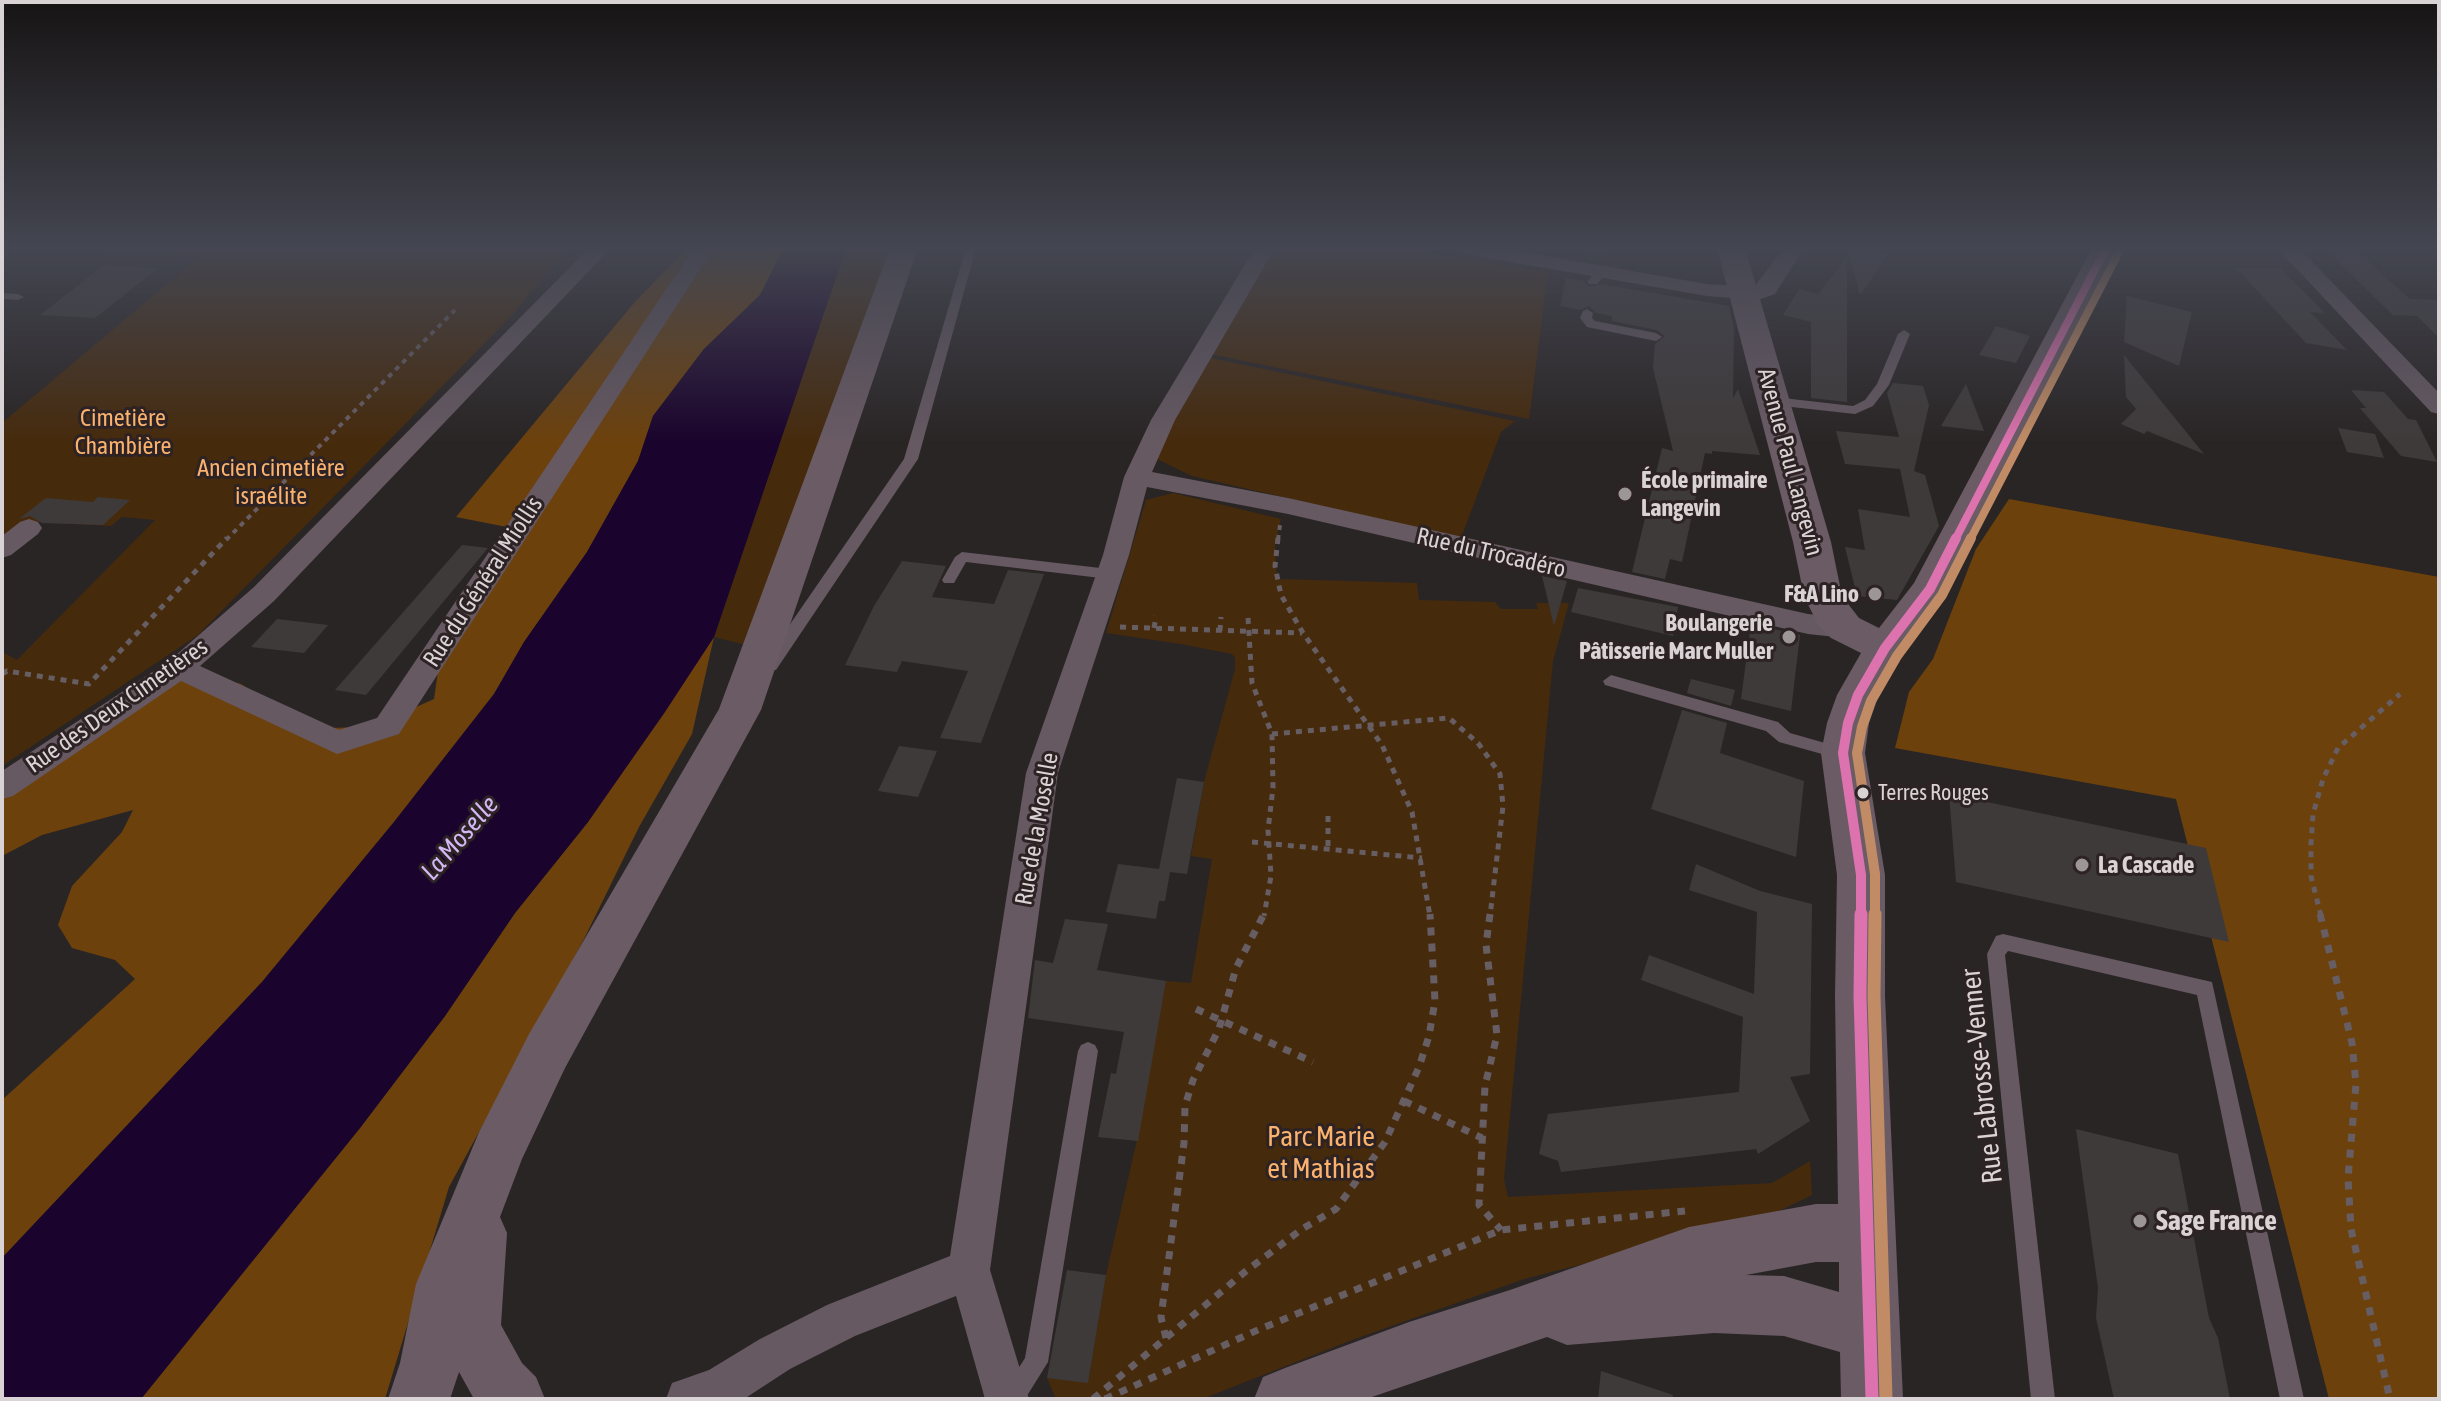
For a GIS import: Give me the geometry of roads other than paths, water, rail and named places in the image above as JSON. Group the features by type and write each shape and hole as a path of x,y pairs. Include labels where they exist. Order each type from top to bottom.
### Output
{"main road":[{"path":"419,1399 431,1363 445,1284 482,1189 547,1051 740,710 881,313"},
{"name":"Avenue Paul Langevin","path":"1749,313 1812,542 1823,596 1832,615 1845,628 1885,648"},
{"path":"1872,1399 1860,996 1861,875 1843,753 1848,723 1858,695 1885,648 1930,589 2072,313"},
{"path":"482,1189 471,1325 480,1350 500,1385 514,1399"},
{"path":"1285,1399 1409,1352 1510,1320 1689,1256 1816,1233 1867,1233"},
{"path":"1510,1320 1714,1303 1784,1306 1870,1331"}],"street":[{"name":"Rue des Deux Cimetières","path":"2,787 179,668 264,594 537,313"},
{"name":"Rue du Général Miollis","path":"179,668 337,742 388,726 661,313"},
{"name":"Rue de la Moselle","path":"1009,1399 969,1270 1042,773 1109,574 1137,477 1163,420 1226,313"},
{"path":"2350,313 2439,407"},
{"name":"Rue du Trocadéro","path":"1137,477 1288,506 1808,624 1845,628"},
{"path":"2,549 29,528"},
{"path":"688,1399 720,1389 775,1354 842,1320 969,1270"}],"lane":[{"path":"740,710 911,459 952,313"},
{"path":"1587,313 1586,318 1591,324 1656,337"},
{"path":"1774,401 1855,410 1869,403 1883,385 1904,334"},
{"path":"949,580 962,557 1109,574"},
{"path":"1611,681 1772,726 1785,738 1843,753"},
{"name":"Rue Labrosse-Venner","path":"2043,1399 1996,954 2003,942 2205,988 2292,1399"},
{"path":"1009,1399 1036,1362 1088,1051"}],"water":[{"name":"La Moselle","path":"741,313 824,313 714,637 665,712 588,822 515,913 445,1016 360,1128 141,1399 2,1399 2,1258 262,982 394,822 494,694 524,642 587,552 638,461 653,416 704,349"}],"place":[{"name":"École primaire Langevin","path":"1625,494"},
{"name":"F&A Lino","path":"1875,594"},
{"name":"Boulangerie Pâtisserie Marc Muller","path":"1789,637"},
{"name":"Terres Rouges","path":"1863,793"},
{"name":"La Cascade","path":"2082,865"},
{"name":"Sage France","path":"2140,1221"}],"park label":[{"name":"Cimetière Chambière","path":"123,432"},
{"name":"Ancien cimetière israélite","path":"271,482"},
{"name":"Parc Marie et Mathias","path":"1321,1153"}]}
